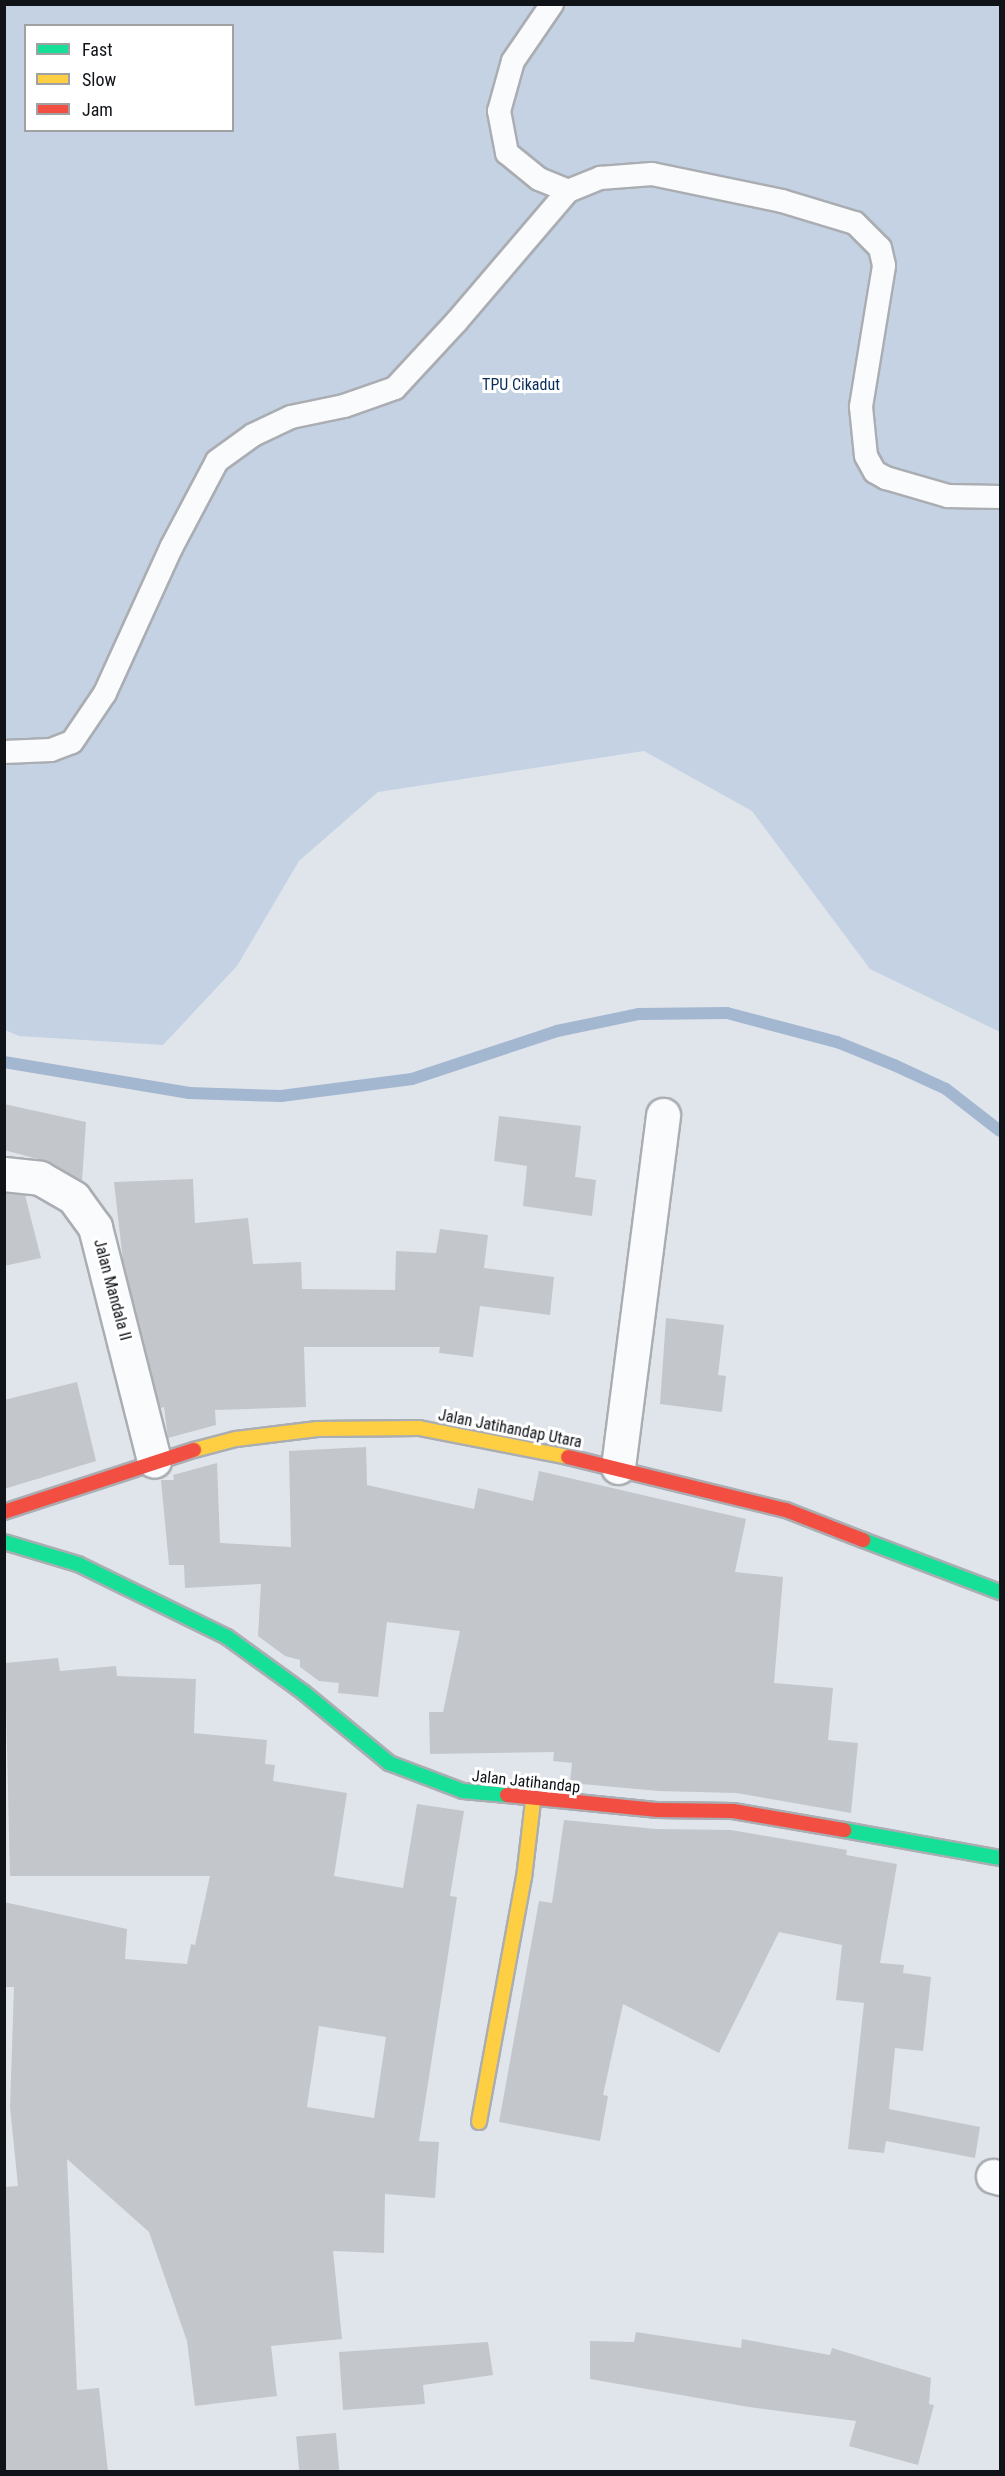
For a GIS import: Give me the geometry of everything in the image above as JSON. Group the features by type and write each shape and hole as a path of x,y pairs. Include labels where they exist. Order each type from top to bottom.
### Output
{"street":[{"path":"618,1467 663,1115"},
{"name":"Jalan Mandala II","path":"4,1174 40,1178 74,1198 95,1227 154,1461"},
{"name":"Jalan Jatihandap Utara","path":"4,1512 154,1461 236,1439 317,1429 419,1428 618,1467 786,1510 1000,1592"},
{"name":"Jalan Jatihandap","path":"4,1542 78,1564 227,1637 303,1692 389,1763 463,1791 533,1801 658,1810 733,1811 1000,1858"},
{"path":"479,2122 524,1878 533,1801"}],"lane":[{"path":"552,4 513,62 499,111 507,153 539,179 568,190"},
{"path":"4,752 51,750 72,742 105,693 171,548 217,461 253,435 291,417 344,406 395,388 457,321 568,190 600,178 652,174 782,201 855,223 880,248 884,266 861,407 866,456 875,472 886,478 948,496 1000,497"}],"green space":[{"name":"TPU Cikadut","path":"4,5 1000,5 1000,1032 870,969 752,811 644,751 378,792 299,861 237,966 163,1045 19,1036 5,1030"}],"building":[{"path":"4,1104 86,1122 82,1181 49,1162 4,1150"},
{"path":"499,1116 581,1126 575,1177 596,1180 592,1216 523,1206 527,1166 494,1161"},
{"path":"193,1179 195,1223 248,1218 253,1264 301,1262 302,1289 395,1290 396,1251 436,1253 440,1229 488,1235 484,1268 554,1277 550,1315 480,1306 473,1357 439,1353 440,1347 304,1347 306,1407 215,1410 216,1425 168,1438 164,1407 160,1408 123,1261 114,1182"},
{"path":"4,1193 25,1195 41,1258 4,1266"},
{"path":"666,1318 724,1325 718,1375 726,1376 722,1412 660,1404"},
{"path":"77,1382 96,1461 4,1489 4,1400"},
{"path":"366,1447 367,1485 474,1509 478,1488 533,1501 539,1471 746,1519 735,1572 783,1577 774,1683 833,1688 828,1740 858,1743 851,1813 736,1793 659,1791 570,1783 572,1763 553,1761 554,1752 430,1754 429,1712 443,1712 460,1631 387,1622 378,1697 338,1693 339,1683 319,1681 300,1667 300,1660 285,1656 258,1636 261,1584 185,1588 184,1565 169,1565 161,1480 174,1480 173,1475 217,1463 220,1543 291,1547 289,1451"},
{"path":"58,1658 60,1671 116,1666 117,1676 196,1679 194,1733 267,1740 265,1764 275,1765 273,1781 347,1793 334,1876 403,1888 417,1804 464,1811 450,1896 457,1897 419,2141 439,2142 435,2198 385,2194 384,2253 333,2251 342,2339 271,2346 277,2396 195,2406 187,2341 149,2232 67,2159 77,2390 99,2388 108,2472 4,2472 4,2187 18,2186 10,2107 14,1987 4,1987 4,1902 127,1929 125,1959 187,1964 191,1944 195,1945 210,1876 10,1876 5,1663","holes":["319,2026 386,2037 374,2118 307,2107"]},
{"path":"564,1820 656,1829 731,1830 847,1850 846,1855 897,1864 880,1963 904,1965 903,1973 931,1977 923,2051 895,2048 889,2109 980,2127 975,2158 886,2141 884,2153 848,2149 864,2003 836,2000 842,1945 779,1932 719,2053 623,2004 603,2095 608,2096 600,2141 499,2122 539,1901 552,1903"},
{"path":"636,2332 741,2348 742,2339 830,2355 832,2348 931,2378 929,2404 934,2405 918,2465 849,2446 856,2421 749,2407 590,2379 590,2341 634,2342"},
{"path":"488,2342 493,2375 423,2385 425,2404 343,2410 339,2352"},
{"path":"336,2433 339,2470 299,2472 296,2436"}],"waterway":[{"path":"4,1062 189,1093 281,1096 412,1079 557,1031 639,1014 727,1013 837,1042 894,1065 946,1089 1000,1131"}],"traffic: fast":[{"path":"863,1540 1000,1592"},
{"path":"4,1542 78,1564 227,1637 303,1692 389,1763 463,1791 507,1795"},
{"path":"844,1830 1000,1858"}],"traffic: slow":[{"path":"194,1450 236,1439 317,1429 419,1428 568,1457"},
{"path":"479,2122 524,1878 533,1801"}],"traffic: jam":[{"path":"4,1512 194,1450"},
{"path":"568,1457 786,1510 863,1540"},
{"path":"507,1795 658,1810 733,1811 844,1830"}]}
